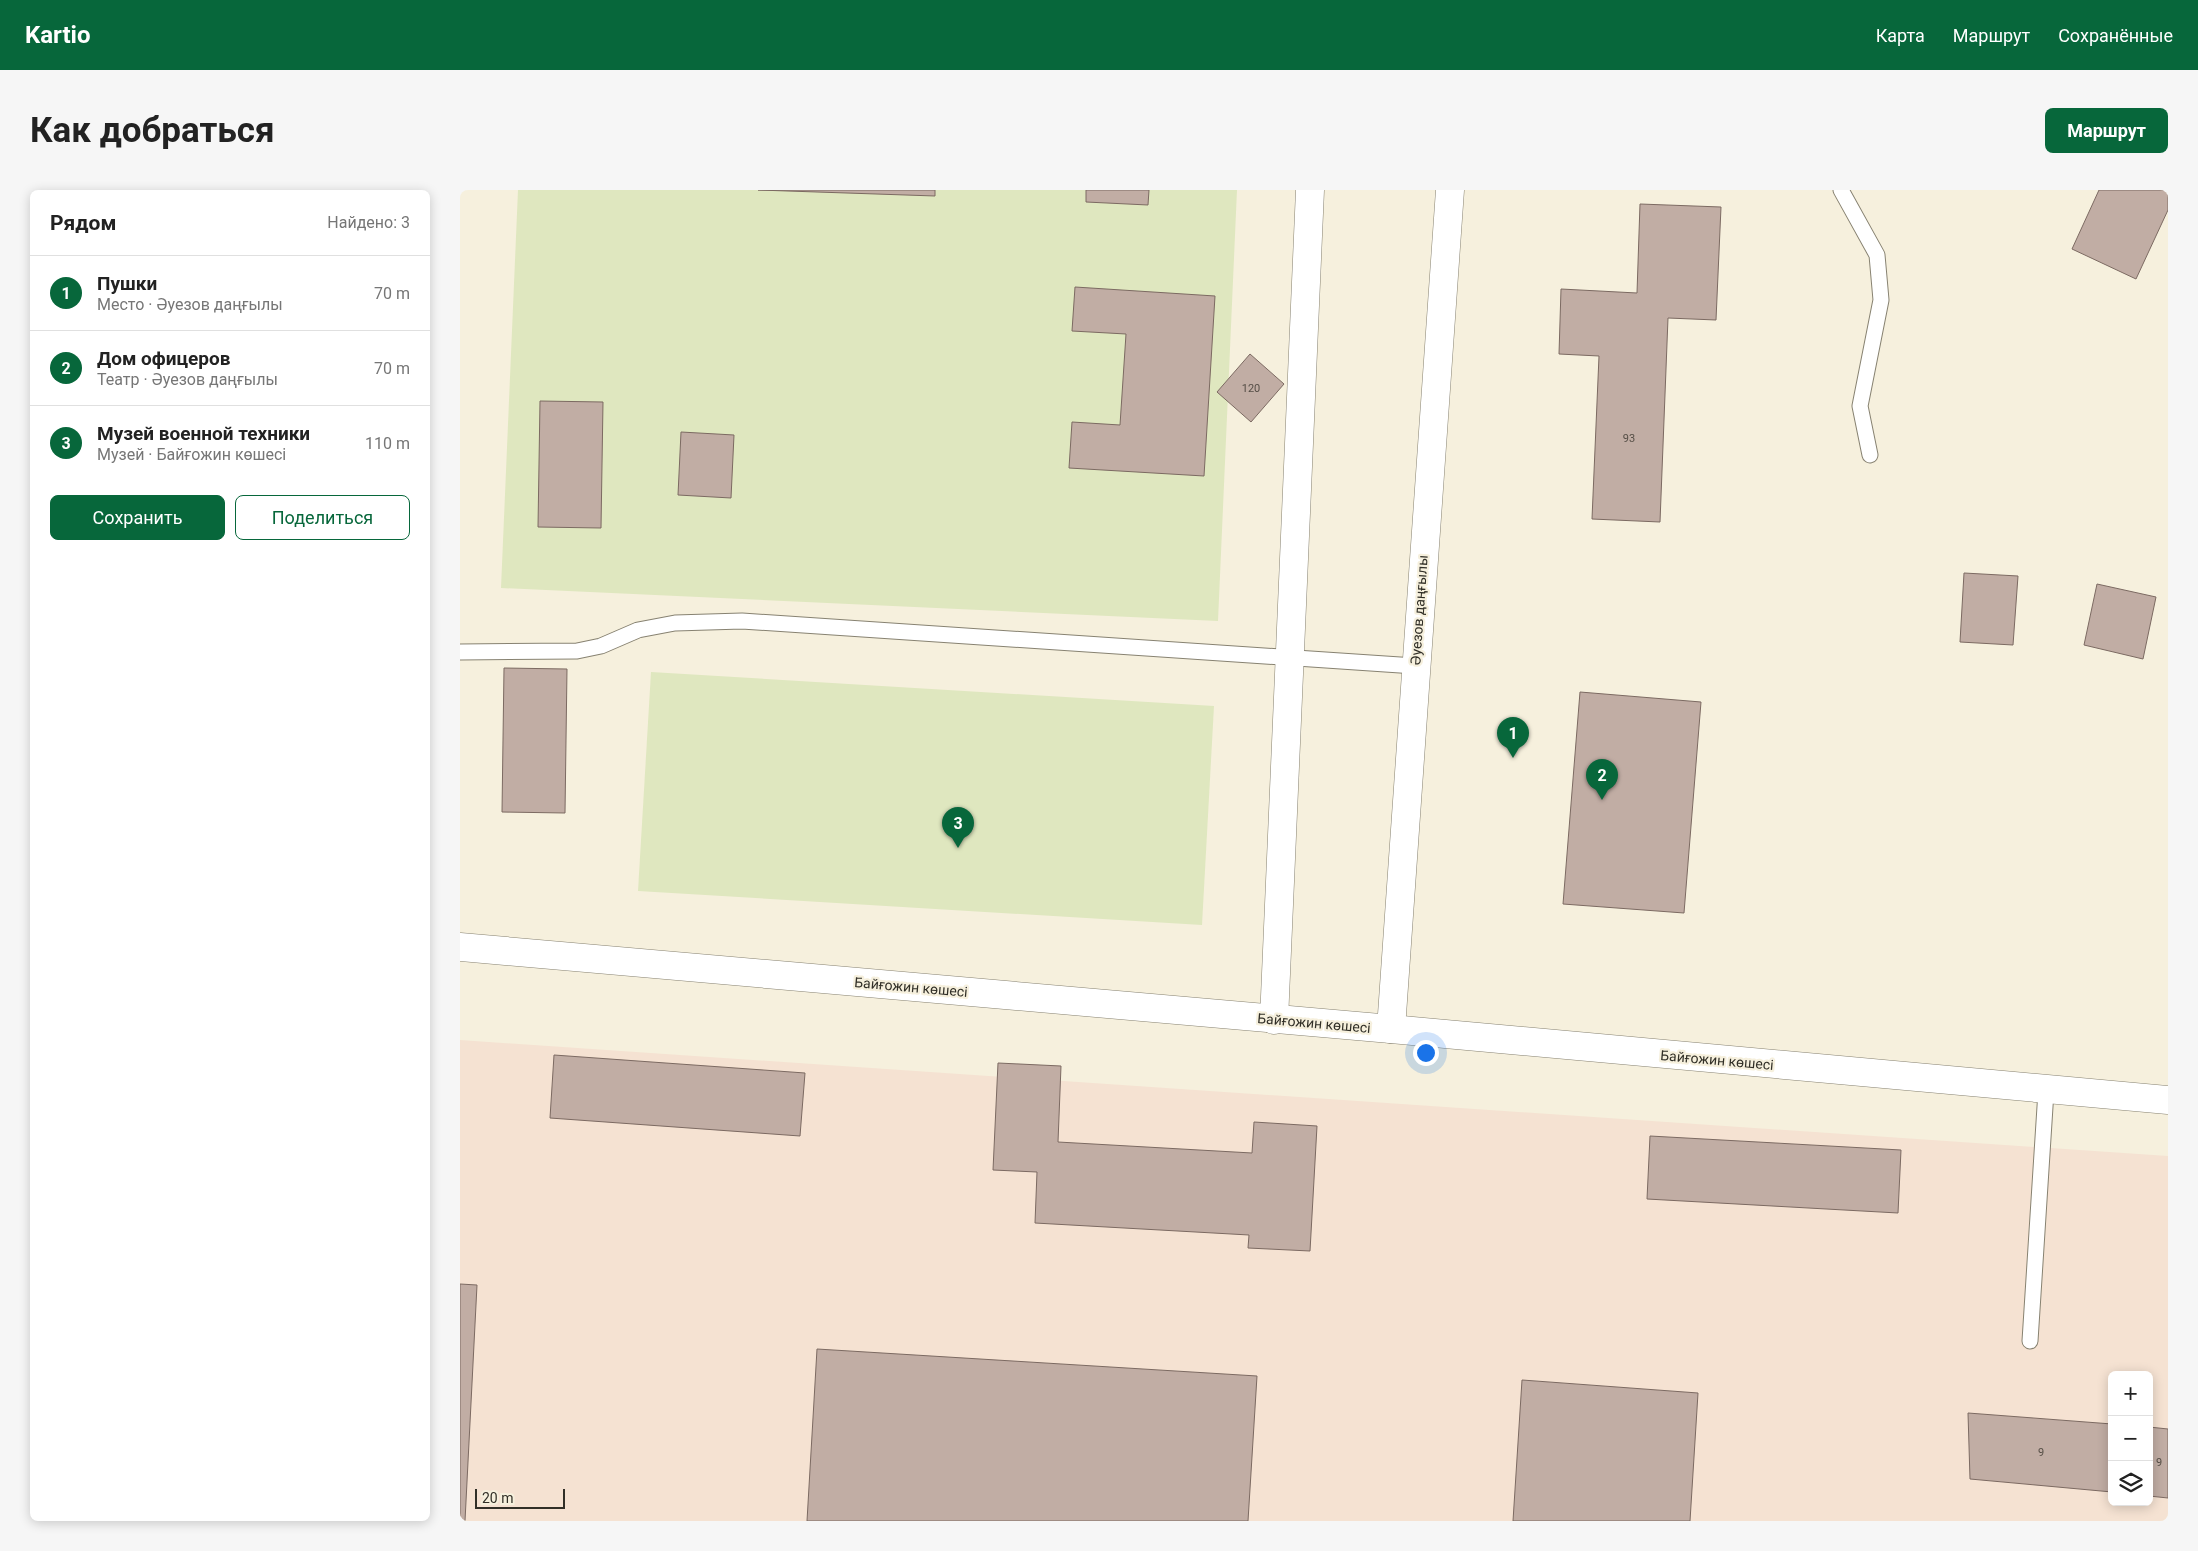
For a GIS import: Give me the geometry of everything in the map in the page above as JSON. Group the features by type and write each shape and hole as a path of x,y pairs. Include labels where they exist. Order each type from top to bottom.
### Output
{"main road":[{"path":"1274,1020 1310,190"},
{"name":"Әуезов даңғылы","path":"1391,1029 1415,666 1450,190"},
{"name":"Байғожин көшесі","path":"460,947 1391,1029 2046,1091 2168,1100"}],"lane":[{"path":"1841,190 1877,255 1881,300 1860,406 1870,455"},
{"path":"460,652 577,651 601,646 638,630 675,622 742,621 1415,666"},
{"path":"2030,1341 2046,1091"}],"shaded area":[{"path":"460,1040 2168,1156 2168,1521 460,1521"}],"green space":[{"path":"518,190 1237,190 1218,621 501,588"},
{"path":"651,672 1214,706 1202,925 638,891"}],"building":[{"path":"758,190 935,190 935,196"},
{"path":"1086,190 1149,190 1148,205 1086,202"},
{"path":"2099,190 2168,190 2168,210 2136,279 2072,249"},
{"path":"1640,204 1721,207 1716,320 1668,318 1660,522 1592,519 1599,356 1559,354 1561,289 1637,293"},
{"path":"1075,287 1215,296 1204,476 1069,468 1072,422 1120,425 1126,334 1072,331"},
{"path":"1250,354 1284,384 1251,422 1217,392"},
{"path":"540,401 603,402 601,528 538,527"},
{"path":"681,432 734,435 731,498 678,495"},
{"path":"1964,573 2018,576 2013,645 1960,642"},
{"path":"2097,584 2156,597 2143,659 2084,645"},
{"path":"504,668 567,669 565,813 502,812"},
{"path":"1580,692 1701,702 1684,913 1563,904"},
{"path":"554,1055 805,1073 800,1136 550,1118"},
{"path":"998,1063 1061,1066 1058,1142 1252,1153 1254,1122 1317,1126 1310,1251 1248,1248 1249,1235 1035,1223 1037,1172 993,1170"},
{"path":"1650,1136 1901,1150 1898,1213 1647,1199"},
{"path":"460,1284 477,1285 465,1521 460,1521"},
{"path":"817,1349 1257,1376 1248,1521 807,1521"},
{"path":"1522,1380 1698,1393 1690,1521 1513,1521"},
{"path":"1968,1413 2108,1424 2108,1492 1970,1479"},
{"path":"2153,1427 2168,1429 2168,1498 2153,1496"}],"place":[{"name":"Пушки","path":"1513,758"},
{"name":"Дом офицеров","path":"1602,800"},
{"name":"Музей военной техники","path":"958,848"}]}
